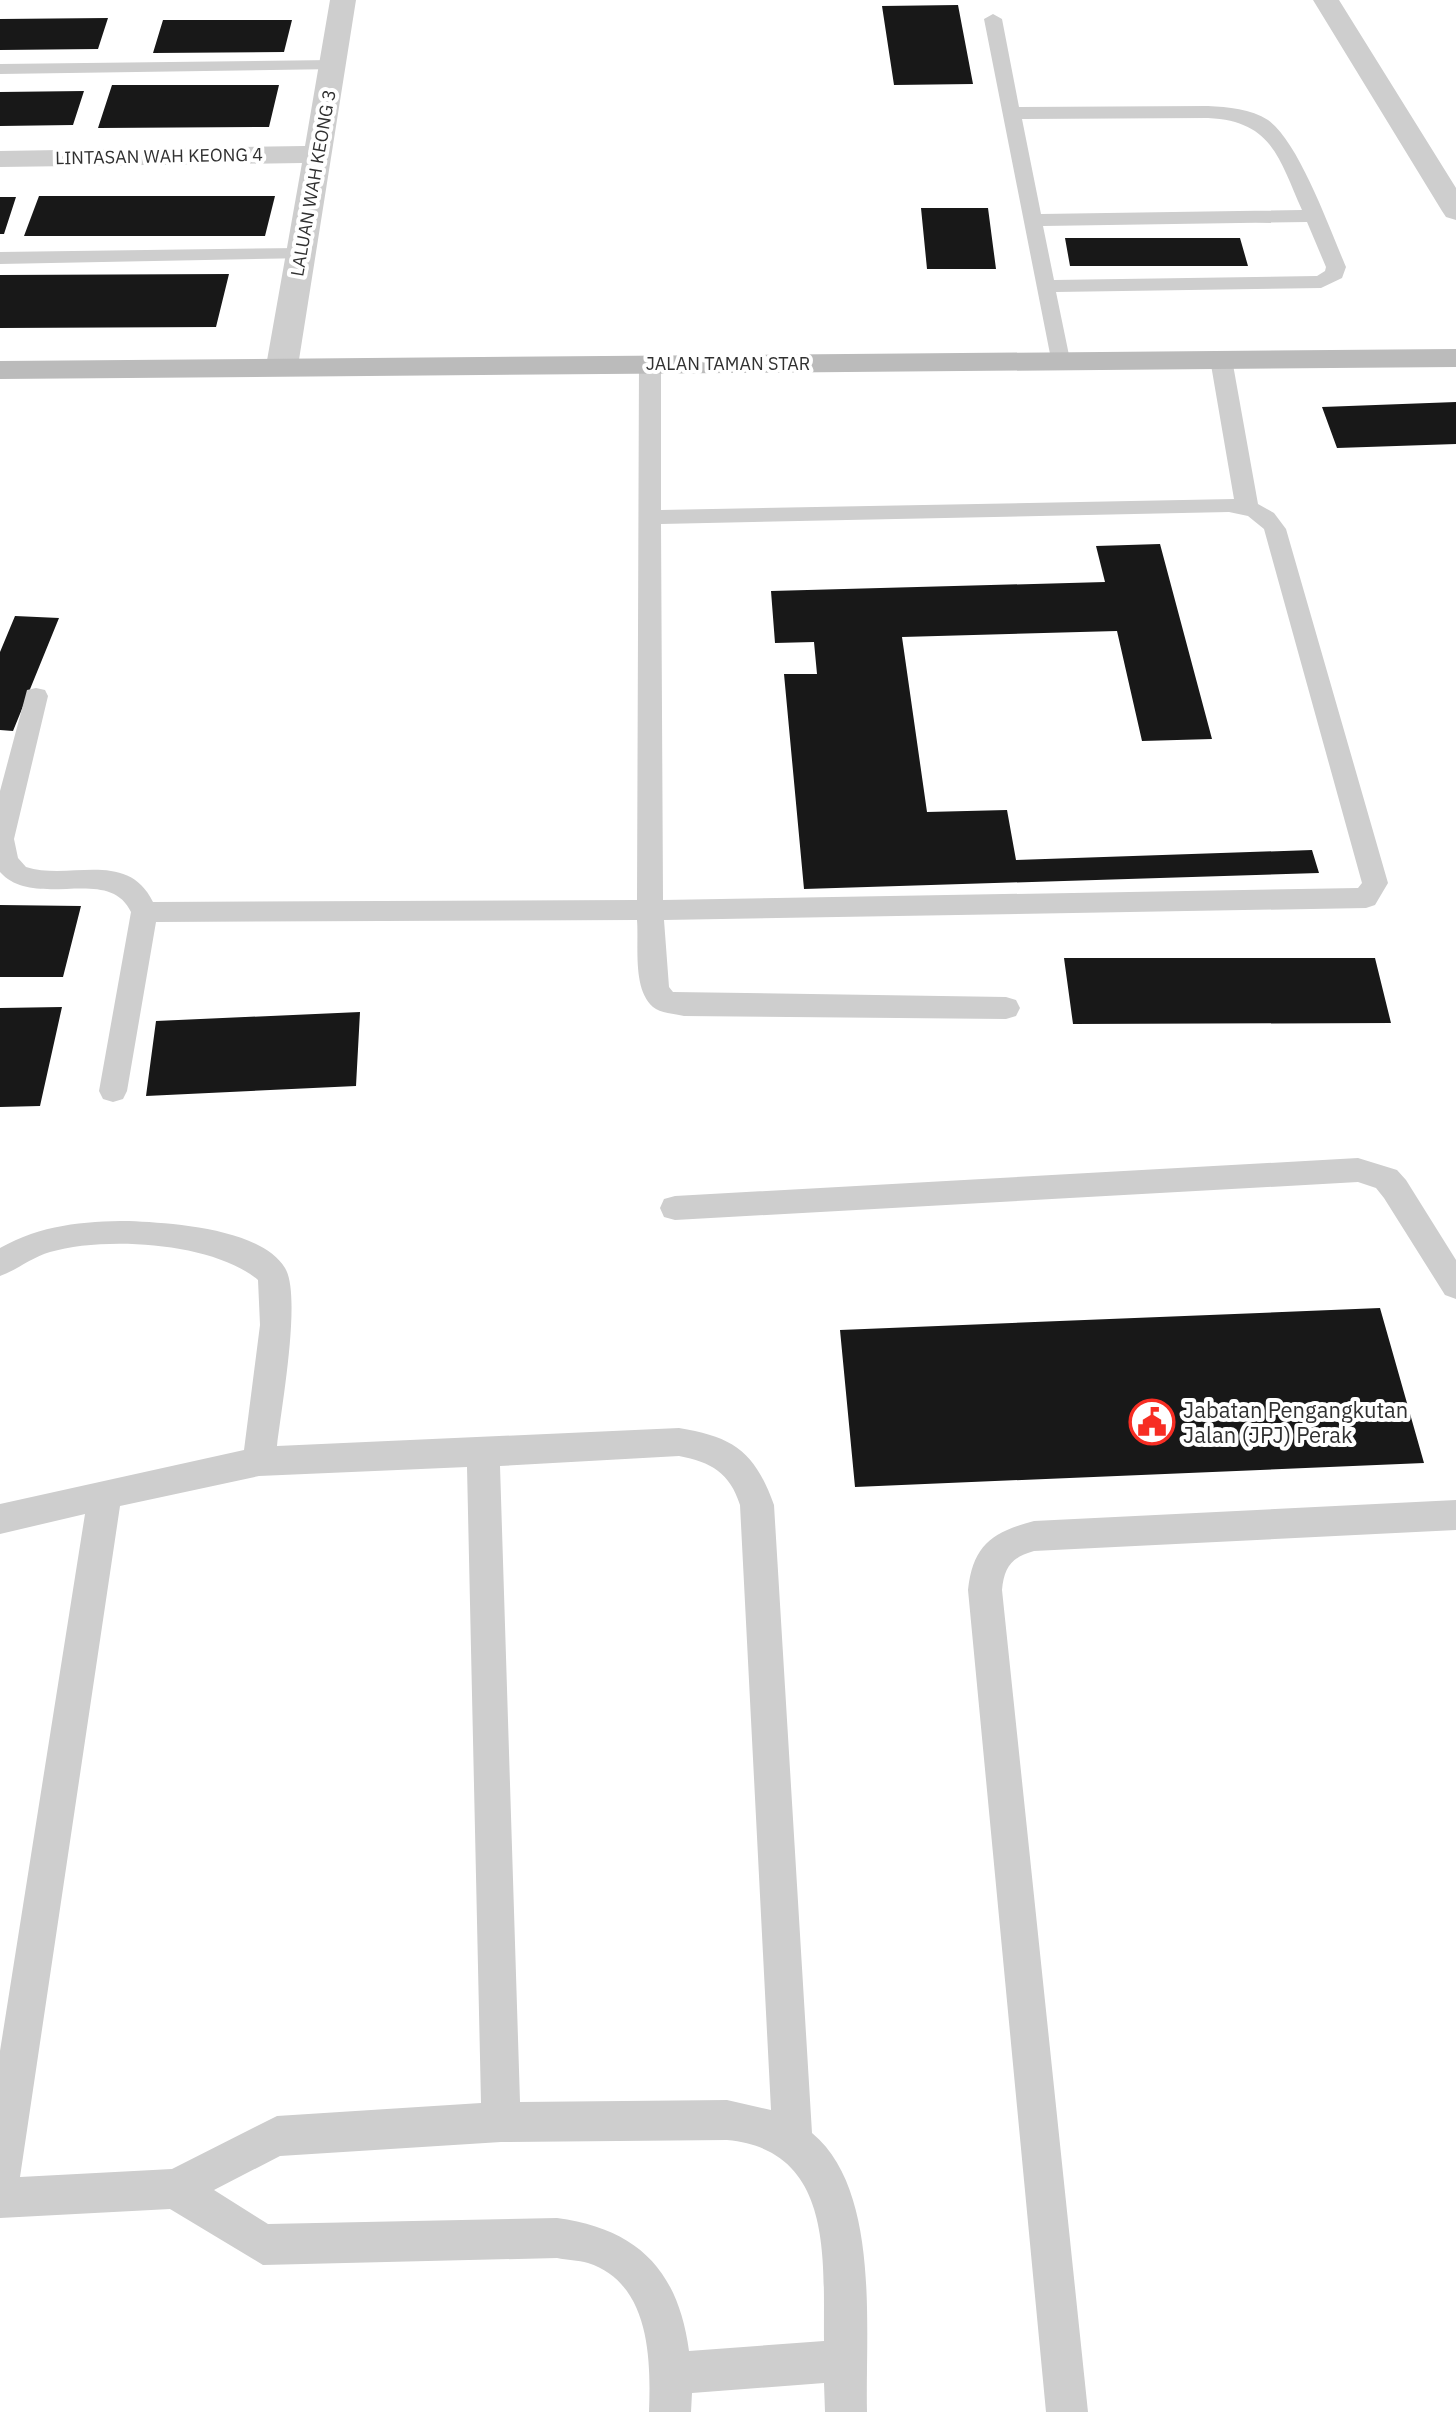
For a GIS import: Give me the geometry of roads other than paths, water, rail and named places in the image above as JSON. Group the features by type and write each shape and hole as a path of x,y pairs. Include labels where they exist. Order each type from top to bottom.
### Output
{"street":[{"name":"LALUAN WAH KEONG 3","path":"282,366 343,0"},
{"path":"1326,0 1456,211"},
{"name":"LINTASAN WAH KEONG 4","path":"0,159 318,154"},
{"name":"JALAN TAMAN STAR","path":"0,370 1456,358"}],"lane":[{"path":"993,19 1059,360"},
{"path":"0,69 332,65"},
{"path":"1011,113 1208,112 1233,113 1253,120 1268,129 1283,151 1336,267 1335,274 1321,282 1045,286"},
{"path":"1031,220 1313,216"},
{"path":"0,258 301,254"},
{"path":"1221,359 1247,507"},
{"path":"650,363 650,910 655,989 664,1001 684,1005 1006,1008"},
{"path":"144,912 650,910 1366,898 1375,883 1275,529 1270,519 1247,507 649,517"},
{"path":"36,696 1,839 1,855 10,869 28,878 116,883 132,890 144,912 113,1091"},
{"path":"675,1208 1358,1170 1386,1179 1395,1189 1456,1286"},
{"path":"0,1263 31,1245 59,1237 93,1234 186,1238 253,1258 273,1274 276,1325 259,1461"},
{"path":"0,1519 259,1461 679,1442 708,1446 732,1459 749,1479 757,1505 793,2141"},
{"path":"483,1452 501,2122"},
{"path":"0,2178 105,1494"},
{"path":"1067,2412 988,1621 986,1570 996,1553 1013,1541 1034,1536 1456,1515"},
{"path":"0,2198 175,2189 277,2136 501,2122 727,2120 761,2125 793,2141 818,2168 835,2201 843,2239 846,2412"},
{"path":"175,2189 263,2245 557,2238 593,2244 626,2262 651,2291 668,2329 671,2392 845,2361"}],"place":[{"name":"Jabatan Pengangkutan Jalan (JPJ) Perak","path":"1152,1422"}]}
